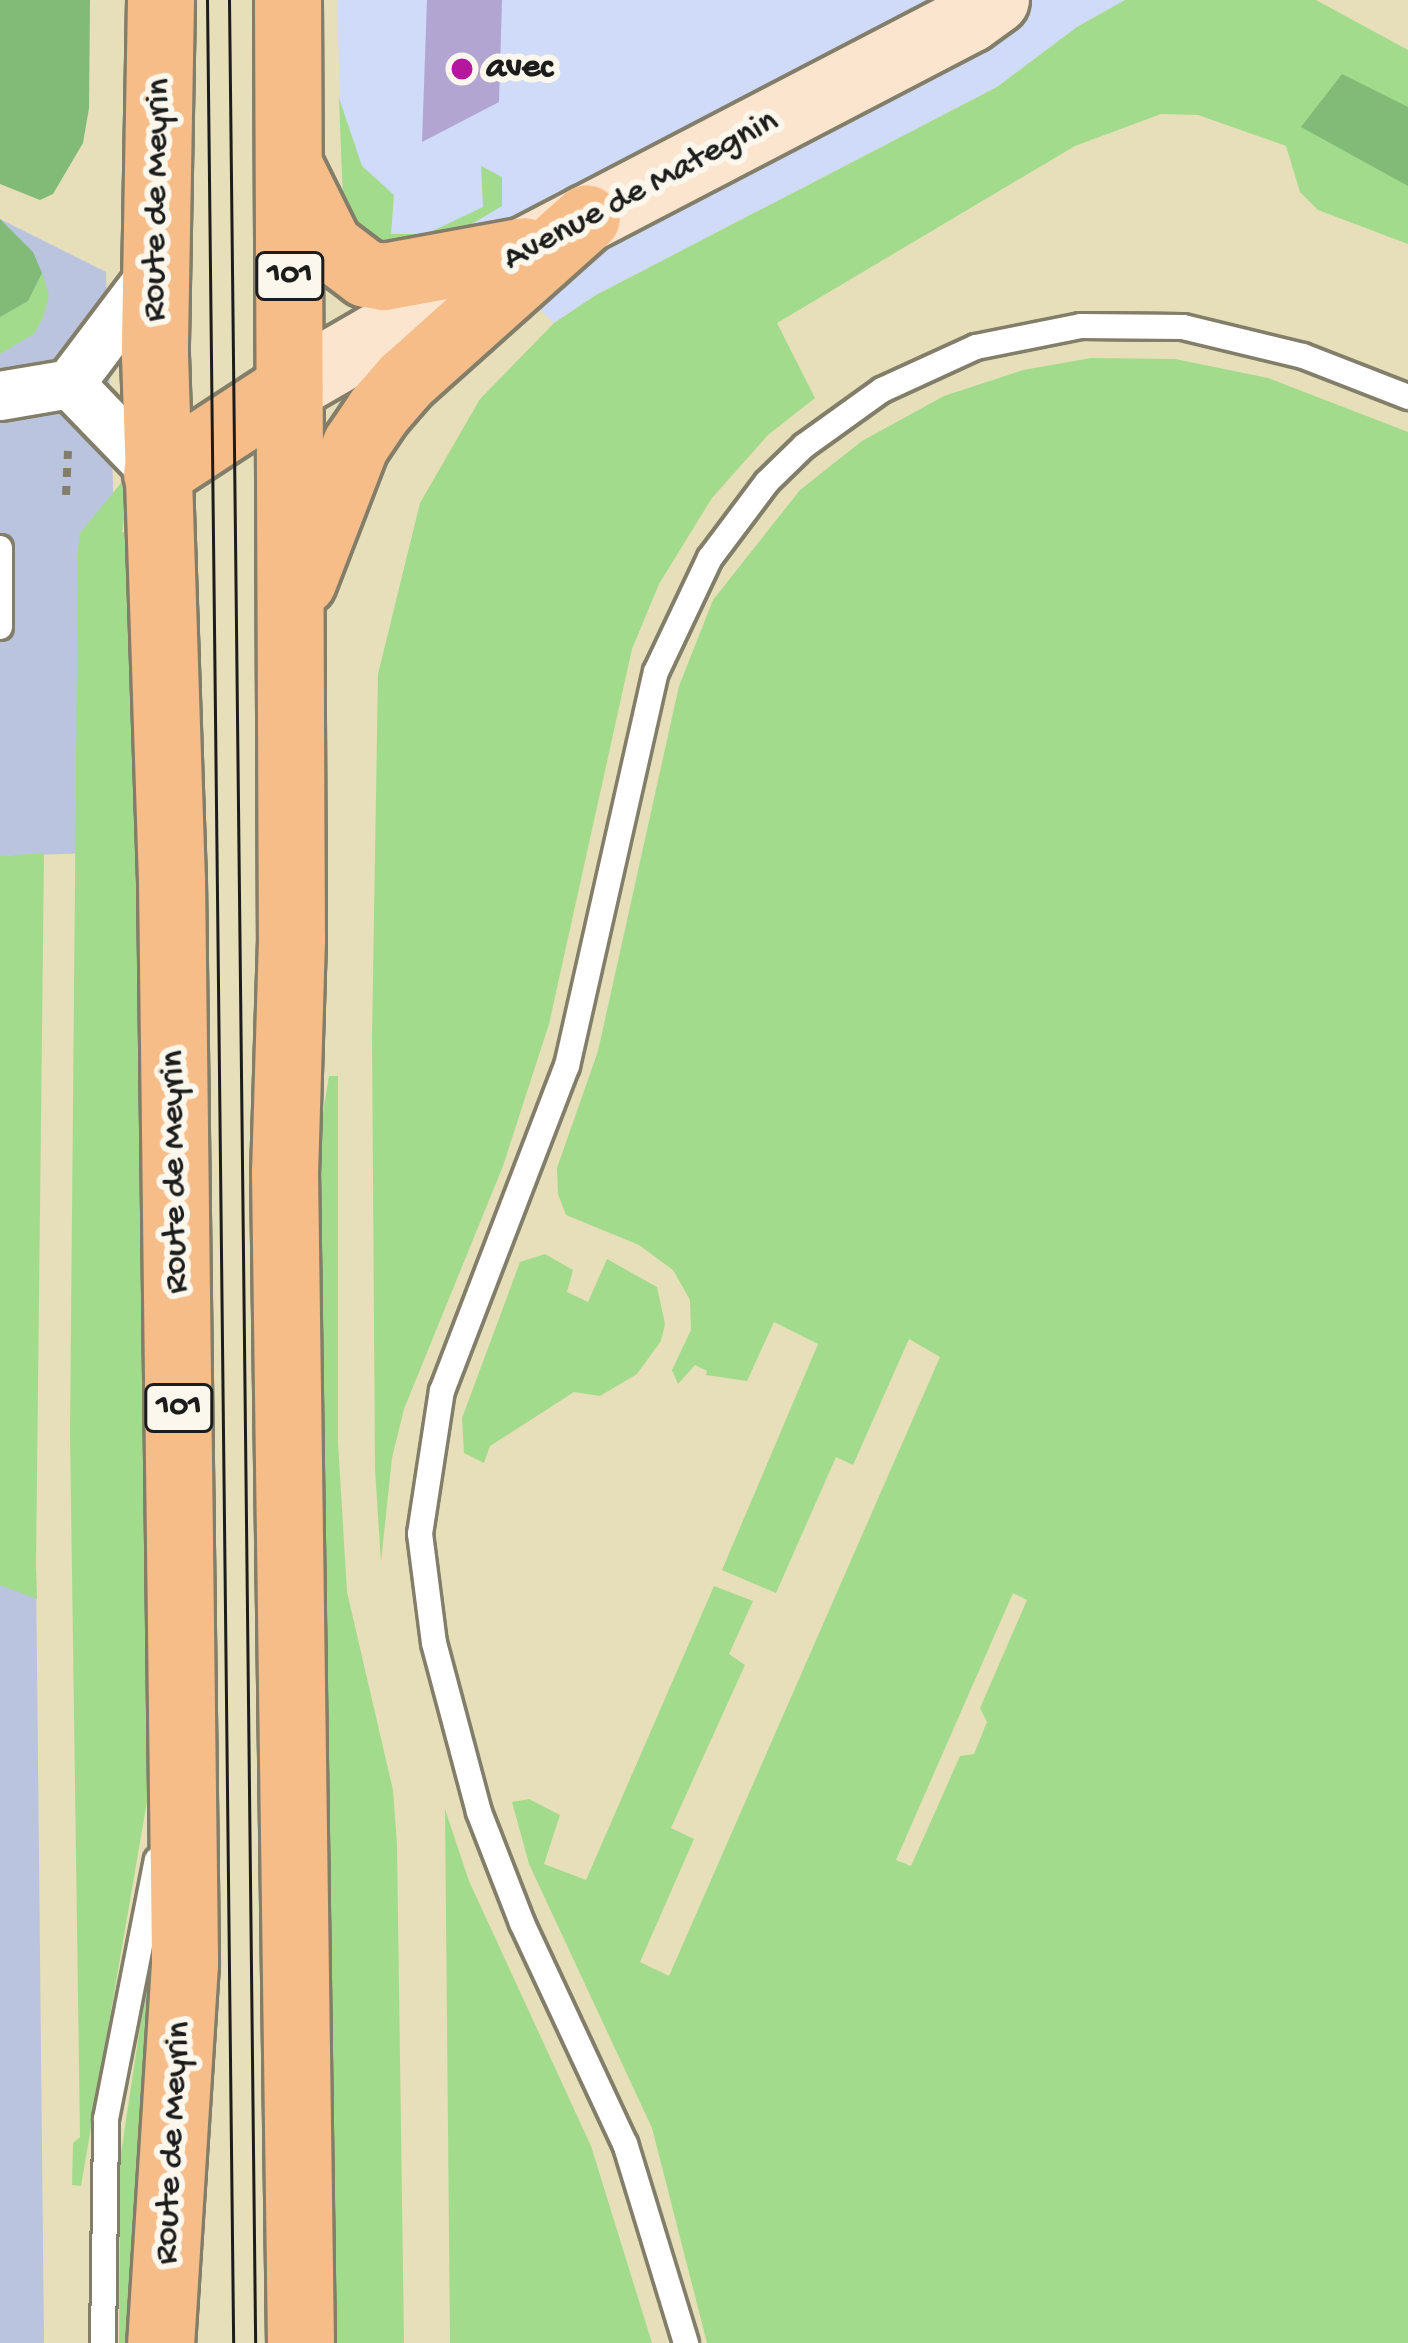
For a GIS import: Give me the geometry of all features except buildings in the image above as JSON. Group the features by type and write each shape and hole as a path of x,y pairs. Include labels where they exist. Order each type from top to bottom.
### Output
{"main road":[{"name":"Route de Meyrin","path":"161,0 154,271 172,880 184,1964 161,2343"},
{"name":"101","path":"288,0 292,939 286,1171 301,2343"},
{"name":"Avenue de Mategnin","path":"289,388 525,251 970,19 996,0"},
{"path":"290,164 329,246 366,274 384,277 525,251"},
{"path":"290,613 356,445 379,411 405,381 586,218"},
{"path":"157,474 289,388"}],"street":[{"path":"0,396 70,384 154,271"},
{"path":"70,384 157,474"}],"lane":[{"path":"686,2343 625,2144 522,1923 479,1812 434,1643 420,1534 442,1391 567,1066 656,672 710,558 767,482 804,446 883,390 976,347 1081,326 1183,327 1303,356 1408,397"},
{"path":"0,548 0,627"},
{"path":"103,2343 106,2120 183,1741"}],"shaded area":[{"path":"337,0 1125,0 1077,27 997,87 596,295 554,323 460,231 390,247 343,200"},
{"path":"0,219 106,272 125,852 0,856"},
{"path":"0,1424 36,1566 44,2343 0,2343"}],"green space":[{"path":"0,0 90,0 89,108 83,143 53,194 40,200 0,184"},
{"path":"1125,0 1316,0 1408,50 1408,244 1318,210 1300,192 1286,146 1198,115 1161,114 1075,146 777,323 815,398 768,435 712,498 659,584 632,649 549,1024 503,1166 404,1409 392,1458 381,1562 375,1469 372,1036 378,674 420,503 480,399 554,323 596,295 997,87 1077,27"},
{"path":"1342,74 1408,107 1408,186 1301,127"},
{"path":"339,98 362,166 394,195 391,234 426,234 483,207 481,166 502,177 502,206 460,231 390,247 367,236 352,221 343,200"},
{"path":"0,219 33,252 42,273 28,301 0,317"},
{"path":"42,273 49,295 43,318 34,334 0,354 0,317 28,301"},
{"path":"1091,358 1175,359 1268,378 1408,432 1408,2343 707,2343 652,2128 529,1864 512,1802 529,1799 560,1815 544,1864 586,1880 714,1586 753,1601 729,1654 745,1665 671,1828 694,1839 640,1962 669,1976 940,1357 909,1339 853,1465 836,1457 776,1593 722,1570 818,1344 774,1322 747,1381 706,1375 707,1371 695,1365 678,1384 672,1370 691,1330 690,1300 673,1270 639,1245 566,1215 558,1194 557,1168 598,1051 679,686 713,600 800,490 862,441 944,396 1023,370","holes":["1013,1593 1027,1600 980,1708 987,1722 974,1754 960,1756 911,1866 896,1860"]},
{"path":"121,483 131,513 125,513 122,532 134,533 148,851 151,1778 81,2186 72,2185 73,2143 80,2137 70,1434 78,549 80,533"},
{"path":"44,853 37,1599 0,1585 0,856"},
{"path":"329,1076 338,1076 338,1442 347,1592 393,1790 397,1844 404,2343 324,2343 311,1185"},
{"path":"545,1254 573,1270 567,1292 588,1302 607,1259 657,1287 665,1324 661,1341 637,1374 600,1396 574,1392 490,1446 484,1463 464,1453 462,1418 520,1262"},
{"path":"445,1809 469,1881 591,2146 652,2343 450,2343"},
{"path":"158,1945 134,2343 119,2343 120,2160 152,1947"}],"tram line":[{"path":"207,0 233,2343"},
{"path":"229,0 255,2343"}],"place":[{"name":"avec","path":"462,69"}]}
